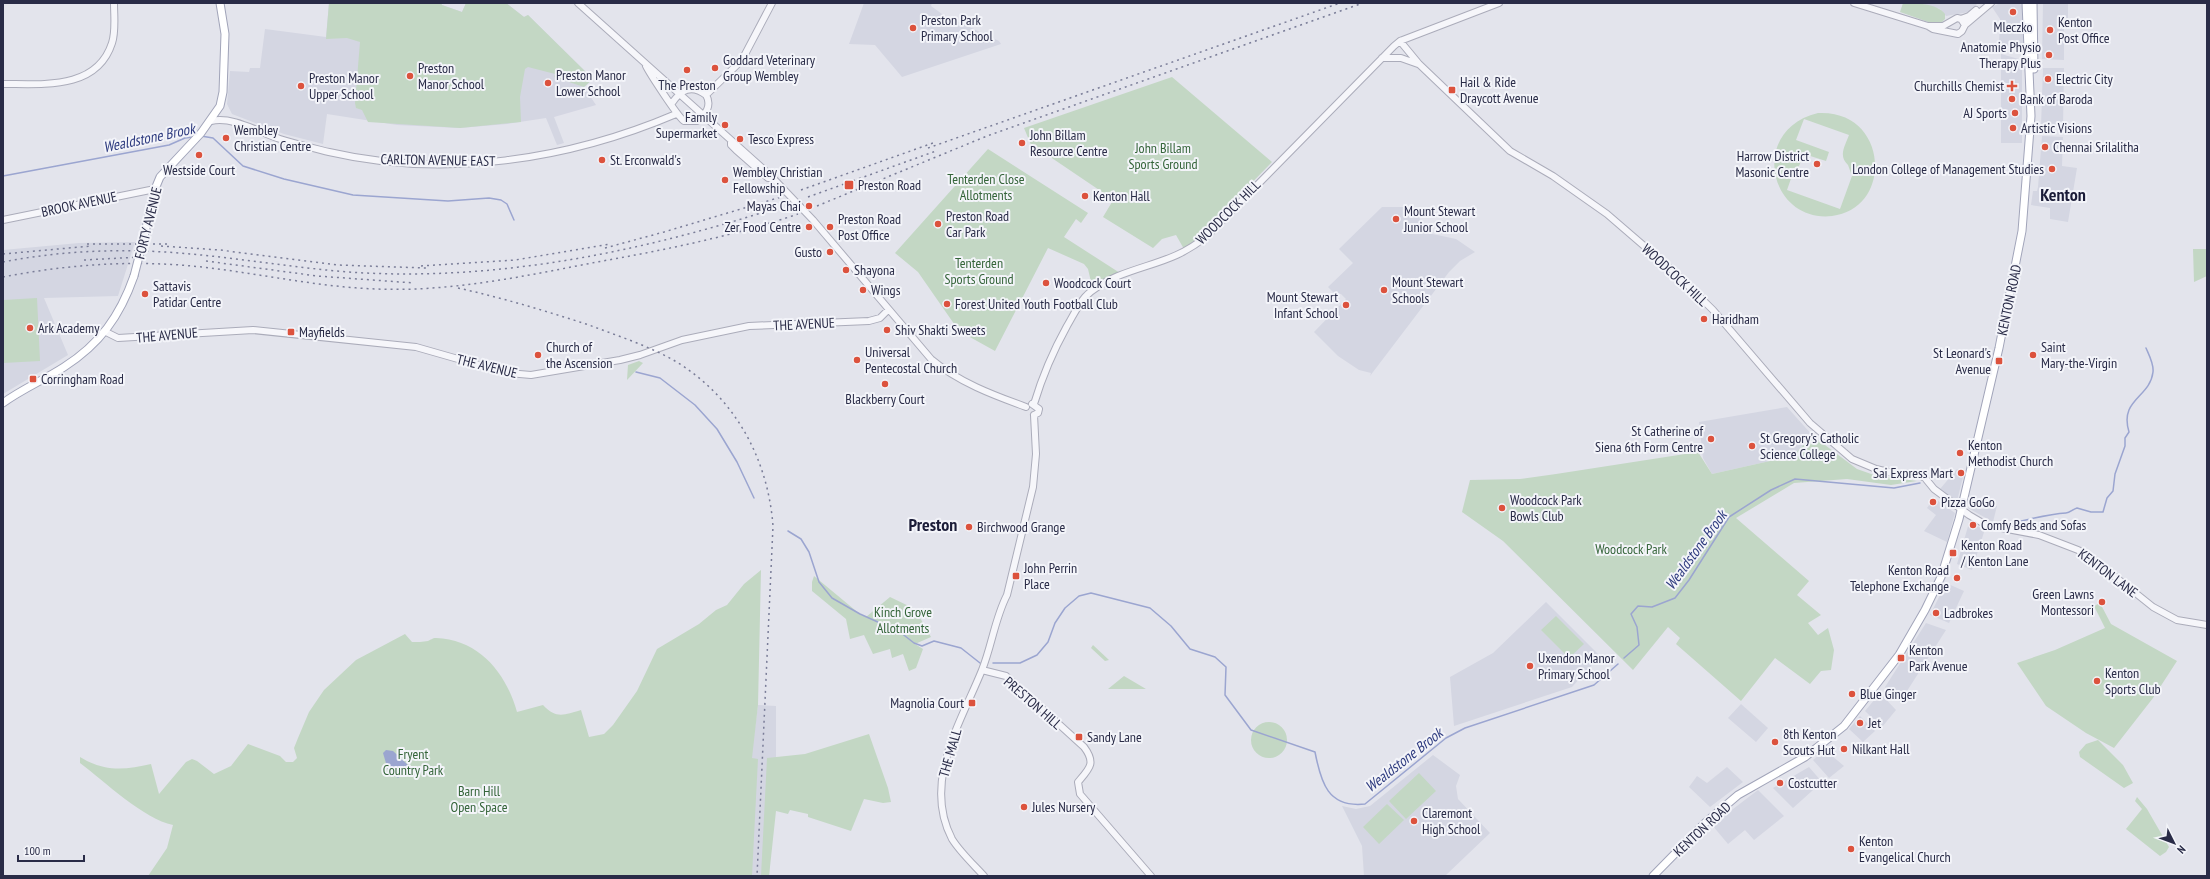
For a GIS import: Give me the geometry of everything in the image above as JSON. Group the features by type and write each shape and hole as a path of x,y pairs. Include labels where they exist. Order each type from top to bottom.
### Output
{"main road":[{"name":"FORTY AVENUE","path":"3,403 18,392 64,367 106,332 125,302 134,276 155,189 160,177 167,167 196,139 220,106 223,92 225,34 220,3"},
{"name":"KENTON ROAD","path":"1653,876 1705,823 1738,795 1753,785 1794,765 1844,726 1900,655 1932,596 1948,557 1961,510 2014,278 2022,231 2030,147 2031,87 2026,3"},
{"name":"KENTON ROAD","path":"2031,87 2034,82 2033,3"}],"street":[{"path":"3,84 66,81 93,72 104,62 112,42 114,3"},
{"path":"578,3 731,142 734,142 762,167 813,220 888,310 940,366 1002,399 1026,407 1028,412 1034,415"},
{"path":"706,95 742,60 772,3"},
{"path":"1478,3 1481,10"},
{"path":"1400,41 1499,3"},
{"path":"1854,3 1928,26 1936,30 1951,31 1956,34 1960,33 1964,25 1992,3"},
{"path":"1928,26 1949,24 1954,18 1961,19 1969,16 1983,3"},
{"path":"1961,19 1964,25"},
{"path":"1949,24 1951,31"},
{"name":"WOODCOCK HILL","path":"1034,404 1047,363 1085,298 1094,288 1111,279 1174,257 1191,248 1207,236 1400,41 1419,64 1510,150 1553,176 1607,214 1672,270 1713,310 1810,422 1837,447 1859,463 1893,473 1917,474 1925,478 1934,489 1961,510"},
{"name":"WOODCOCK HILL","path":"1382,58 1401,58 1419,64"},
{"path":"645,63 650,74 672,103 676,114 684,121 696,121 703,116 709,106 706,95 697,89 690,88 685,89 672,103"},
{"path":"211,120 223,118 220,106"},
{"name":"CARLTON AVENUE EAST","path":"223,118 281,140 354,157 420,163 456,163 500,161 562,152 637,130 676,114"},
{"name":"BROOK AVENUE","path":"3,220 155,189"},
{"name":"THE AVENUE","path":"106,332 118,338 253,330 416,347 507,373 531,375 634,357 682,340 749,326 869,321 880,318 888,310"},
{"path":"1026,407 1030,403 1034,404 1039,409 1034,415"},
{"path":"982,670 992,642 1001,606 1007,595 1033,487 1036,454 1034,415"},
{"name":"KENTON LANE","path":"1961,510 1986,525 1998,529 2039,535 2078,550 2093,559 2153,607 2177,620 2207,625"},
{"name":"THE MALL","path":"982,670 955,732 943,770 940,791 941,806 953,839 984,876"},
{"name":"PRESTON HILL","path":"982,670 1006,676 1084,747 1091,756 1091,763 1087,772 1078,782 1080,794 1151,876"}],"shaded area":[{"name":"Preston Manor School","path":"329,3 441,3 442,5 462,12 466,3 506,3 524,17 528,15 593,79 584,87 596,105 554,117 564,143 557,145 546,118 507,124 460,128 397,125 327,114 323,144 284,134 232,114 227,104 230,71 249,72 250,68 260,68 265,29 326,37"},
{"name":"Preston Park Primary School","path":"864,3 932,3 931,6 942,14 999,41 1001,44 902,77 875,45 849,44"},
{"path":"1918,3 1978,3 1969,12 1946,16 1940,9"},
{"path":"2043,3 2068,3 2068,29 2064,29 2064,60 2042,59"},
{"path":"1998,4 2020,4 2023,7 2023,48 2021,50 1999,44 2000,19 1992,7"},
{"path":"2001,54 2022,60 2022,143 2001,143"},
{"path":"2043,68 2064,68 2063,127 2041,126"},
{"path":"2042,136 2063,137 2062,166 2077,168 2068,222 2050,219 2050,208 2031,205 2033,191 2037,191 2038,187"},
{"name":"Mount Stewart Schools","path":"1382,207 1417,207 1423,232 1456,239 1475,252 1460,261 1449,272 1370,376 1371,373 1359,370 1338,356 1314,332 1346,299 1341,294 1334,293 1328,287 1353,263 1339,249"},
{"path":"135,242 118,296 44,298 68,355 3,394 3,250 79,243"},
{"name":"St Gregory's Catholic Science College","path":"1787,407 1813,436 1792,456 1712,474 1703,458 1699,422"},
{"path":"1957,469 1964,473 1957,501 1940,489"},
{"path":"1934,498 1955,513 1947,542 1924,531 1936,515 1927,508"},
{"path":"1985,503 1997,506 1993,522 1968,508 1969,505 1983,509"},
{"path":"1969,523 1985,529 1972,570 1957,564"},
{"path":"1946,583 1964,591 1949,623 1930,615"},
{"name":"Uxendon Manor Primary School","path":"1546,602 1600,656 1572,687 1454,726 1450,677 1493,653"},
{"path":"1926,623 1946,630 1900,702 1885,687"},
{"path":"1880,693 1896,710 1882,727 1865,711"},
{"path":"1741,704 1768,728 1756,742 1728,718"},
{"path":"758,705 776,706 776,759 769,876 744,876 750,766"},
{"path":"1860,716 1875,731 1863,742 1849,729"},
{"path":"1825,750 1844,766 1829,778 1813,760"},
{"name":"Claremont High School","path":"1433,755 1460,775 1456,786 1458,799 1490,833 1445,876 1364,876 1362,846 1342,806 1356,809 1370,806"},
{"path":"1727,767 1743,782 1710,807 1689,787 1697,776 1707,783"},
{"path":"1809,767 1822,782 1793,808 1773,788"},
{"path":"1758,790 1784,816 1754,840 1745,830 1728,844 1712,825"}],"green space":[{"name":"Preston Manor School","path":"329,3 441,3 442,5 462,12 466,3 506,3 524,17 528,15 593,79 584,87 554,77 555,74 528,67 525,69 520,97 521,122 460,128 368,122 362,110 356,108 355,103 360,42 347,38 326,39"},
{"path":"1903,3 1926,4 1937,8 1945,14 1945,19 1942,22 1931,23 1900,12"},
{"name":"John Billam Sports Ground","path":"1172,77 1272,162 1202,234 1184,249 1176,235 1162,239 1153,248 1103,217 1112,202 1111,198 1037,148 1034,152 1024,128"},
{"path":"1818,113 1842,116 1859,126 1870,142 1875,160 1874,179 1866,196 1852,209 1832,216 1810,214 1793,205 1781,191 1775,174 1775,155 1782,137 1796,123 1804,119","holes":["1804,119 1849,135 1844,147 1843,158 1848,165 1852,176 1840,209 1787,190 1794,170 1797,171 1804,154 1826,161 1829,152 1796,140"]},
{"name":"Tenterden Sports Ground","path":"988,149 1088,213 1081,223 1076,219 1064,237 1120,273 1092,286 1088,269 1084,264 1048,248 995,351 959,331 918,272 895,253"},
{"path":"2193,249 2207,249 2207,276 2194,282"},
{"path":"37,298 40,361 3,363 3,300"},
{"path":"639,361 643,363 627,380 628,365"},
{"name":"Woodcock Park","path":"1813,436 1857,469 1874,475 1917,481 1891,485 1847,479 1794,483 1736,518 1809,581 1797,595 1821,615 1808,623 1818,635 1828,628 1834,650 1831,670 1821,671 1810,684 1775,658 1741,701 1676,644 1680,638 1668,627 1633,670 1503,541 1462,512 1470,480 1520,479 1698,452 1712,474 1792,456"},
{"name":"Fryent Country Park","path":"761,570 758,705 752,758 758,759 752,876 148,876 167,848 173,825 137,808 80,763 80,757 98,765 115,768 132,768 151,764 159,794 186,762 192,759 197,761 214,774 231,766 248,744 280,756 286,762 293,762 297,758 294,748 309,712 324,690 356,660 405,634 412,642 429,641 433,638 452,640 466,645 478,652 489,661 506,684 517,712 543,705 552,712 560,715 581,710 589,737 604,734 613,725 637,691 657,649 699,624 716,610 727,605 744,584"},
{"name":"Kinch Grove Allotments","path":"814,576 861,615 866,617 890,597 915,609 931,637 915,644 923,649 916,668 909,671 903,654 892,658 890,649 873,654 864,635 850,639 846,619 812,591"},
{"name":"Kenton Sports Club","path":"2100,603 2111,624 2177,661 2153,698 2114,748 2086,733 2046,706 2017,663 2055,650 2105,628 2094,606"},
{"path":"1556,616 1584,644 1569,658 1541,630"},
{"path":"1093,645 1109,660 1105,661 1091,648"},
{"path":"1124,676 1146,689 1108,689"},
{"path":"1269,722 1279,725 1284,730 1287,740 1284,750 1279,755 1269,758 1259,755 1254,750 1251,740 1254,730 1259,725"},
{"path":"869,734 888,788 891,802 883,803 864,799 851,831 808,817 808,814 790,810 788,814 776,811 769,876 761,876 767,758 805,754"},
{"path":"2098,740 2123,765 2133,783 2124,788 2080,757 2079,752 2086,744"},
{"path":"1419,773 1436,791 1406,819 1389,801"},
{"path":"2137,797 2147,809 2169,847 2166,852 2160,856 2126,829 2142,809 2135,801"},
{"path":"1387,804 1404,820 1379,844 1363,827"}],"water":[{"path":"386,750 393,751 408,765 408,770 398,778 388,770 383,753"}],"waterway":[{"name":"Wealdstone Brook","path":"201,136 213,138 243,166 284,179 353,195 448,201 489,198 501,200 507,204 514,220"},
{"name":"Wealdstone Brook","path":"3,176 169,145 185,138 193,137"},
{"name":"Wealdstone Brook","path":"2010,523 2067,513 2077,508 2091,512 2103,512 2107,498 2113,491 2115,474 2125,446 2125,438 2129,432 2127,421 2128,412 2131,405 2147,388 2151,381 2153,369 2146,348"},
{"name":"Wealdstone Brook","path":"636,372 660,378 695,405 717,429 737,462 754,498"},
{"name":"Wealdstone Brook","path":"1624,658 1639,645 1637,627 1631,614 1638,606 1652,607 1675,598 1689,580 1729,517 1771,490 1795,479 1894,488 1920,483"},
{"name":"Wealdstone Brook","path":"788,531 801,539 809,552 819,582 832,598 860,614 900,632 914,643 922,646 934,641 961,648 980,663"},
{"name":"Wealdstone Brook","path":"993,663 1020,663 1037,655 1048,642 1055,623 1065,608 1079,596 1091,593 1150,608 1171,626 1190,649 1215,657 1226,667 1225,695 1251,730 1315,752 1320,774 1328,791 1342,802 1352,804 1365,804 1446,738 1465,728 1594,685 1618,664"}],"railway":[{"path":"928,148 1340,3"},
{"path":"817,206 987,136 1363,3"},
{"path":"801,190 933,143"},
{"path":"808,197 936,151"},
{"path":"605,248 781,197"},
{"path":"3,262 49,255 96,251 143,251 212,256 365,273 419,274 473,272 580,258 633,247 685,235 789,204"},
{"path":"3,277 50,269 97,265 168,264 354,288 432,288 488,282 648,253 724,236 798,214"},
{"path":"87,244 167,244"},
{"path":"421,266 515,260 610,244"},
{"path":"3,254 91,246"},
{"path":"161,246 220,250 337,265 426,268"},
{"path":"84,260 140,257"},
{"path":"206,261 317,276 414,283"},
{"path":"458,288 524,305 589,325 655,351 675,361 696,376 715,393 731,411 745,432 756,454 764,477 770,501 773,526 757,876"}],"place":[{"name":"Mleczko","path":"2013,12"},
{"name":"Preston Park Primary School","path":"913,28"},
{"name":"Kenton Post Office","path":"2050,30"},
{"name":"Anatomie Physio Therapy Plus","path":"2049,55"},
{"name":"Goddard Veterinary Group Wembley","path":"715,68"},
{"name":"The Preston","path":"687,70"},
{"name":"Preston Manor School","path":"410,76"},
{"name":"Electric City","path":"2048,79"},
{"name":"Preston Manor Lower School","path":"548,83"},
{"name":"Preston Manor Upper School","path":"301,86"},
{"name":"Churchills Chemist","path":"2012,86"},
{"name":"Hail & Ride Draycott Avenue","path":"1452,90"},
{"name":"Bank of Baroda","path":"2012,99"},
{"name":"AJ Sports","path":"2015,113"},
{"name":"Family Supermarket","path":"725,125"},
{"name":"Artistic Visions","path":"2013,128"},
{"name":"Wembley Christian Centre","path":"226,138"},
{"name":"Tesco Express","path":"740,139"},
{"name":"John Billam Resource Centre","path":"1022,143"},
{"name":"Chennai Srilalitha","path":"2045,147"},
{"name":"Westside Court","path":"199,155"},
{"name":"St. Erconwald's","path":"602,160"},
{"name":"Harrow District Masonic Centre","path":"1817,164"},
{"name":"London College of Management Studies","path":"2052,169"},
{"name":"Wembley Christian Fellowship","path":"725,180"},
{"name":"Preston Road","path":"849,185"},
{"name":"Kenton Hall","path":"1085,196"},
{"name":"Mayas Chai","path":"809,206"},
{"name":"Mount Stewart Junior School","path":"1396,219"},
{"name":"Preston Road Car Park","path":"938,224"},
{"name":"Zer Food Centre","path":"809,227"},
{"name":"Preston Road Post Office","path":"830,227"},
{"name":"Gusto","path":"830,252"},
{"name":"Shayona","path":"846,270"},
{"name":"Woodcock Court","path":"1046,283"},
{"name":"Wings","path":"863,290"},
{"name":"Mount Stewart Schools","path":"1384,290"},
{"name":"Sattavis Patidar Centre","path":"145,294"},
{"name":"Forest United Youth Football Club","path":"947,304"},
{"name":"Mount Stewart Infant School","path":"1346,305"},
{"name":"Haridham","path":"1704,319"},
{"name":"Ark Academy","path":"30,328"},
{"name":"Shiv Shakti Sweets","path":"887,330"},
{"name":"Mayfields","path":"291,332"},
{"name":"Church of the Ascension","path":"538,355"},
{"name":"Saint Mary-the-Virgin","path":"2033,355"},
{"name":"Universal Pentecostal Church","path":"857,360"},
{"name":"St Leonard's Avenue","path":"1999,361"},
{"name":"Corringham Road","path":"33,379"},
{"name":"Blackberry Court","path":"885,384"},
{"name":"St Catherine of Siena 6th Form Centre","path":"1711,439"},
{"name":"St Gregory's Catholic Science College","path":"1752,446"},
{"name":"Kenton Methodist Church","path":"1960,453"},
{"name":"Sai Express Mart","path":"1961,473"},
{"name":"Pizza GoGo","path":"1933,502"},
{"name":"Woodcock Park Bowls Club","path":"1502,508"},
{"name":"Comfy Beds and Sofas","path":"1973,525"},
{"name":"Birchwood Grange","path":"969,527"},
{"name":"Kenton Road / Kenton Lane","path":"1953,553"},
{"name":"John Perrin Place","path":"1016,576"},
{"name":"Kenton Road Telephone Exchange","path":"1957,578"},
{"name":"Green Lawns Montessori","path":"2102,602"},
{"name":"Ladbrokes","path":"1936,613"},
{"name":"Kenton Park Avenue","path":"1901,658"},
{"name":"Uxendon Manor Primary School","path":"1530,666"},
{"name":"Kenton Sports Club","path":"2097,681"},
{"name":"Blue Ginger","path":"1852,694"},
{"name":"Magnolia Court","path":"972,703"},
{"name":"Jet","path":"1860,723"},
{"name":"Sandy Lane","path":"1079,737"},
{"name":"8th Kenton Scouts Hut","path":"1775,742"},
{"name":"Nilkant Hall","path":"1844,749"},
{"name":"Costcutter","path":"1780,783"},
{"name":"Jules Nursery","path":"1024,807"},
{"name":"Claremont High School","path":"1414,821"},
{"name":"Kenton Evangelical Church","path":"1851,849"}],"district":[{"name":"Kenton","path":"2063,195"},
{"name":"Preston","path":"933,525"}],"park label":[{"name":"Tenterden Close Allotments","path":"986,188"},
{"name":"Barn Hill Open Space","path":"479,800"}]}
